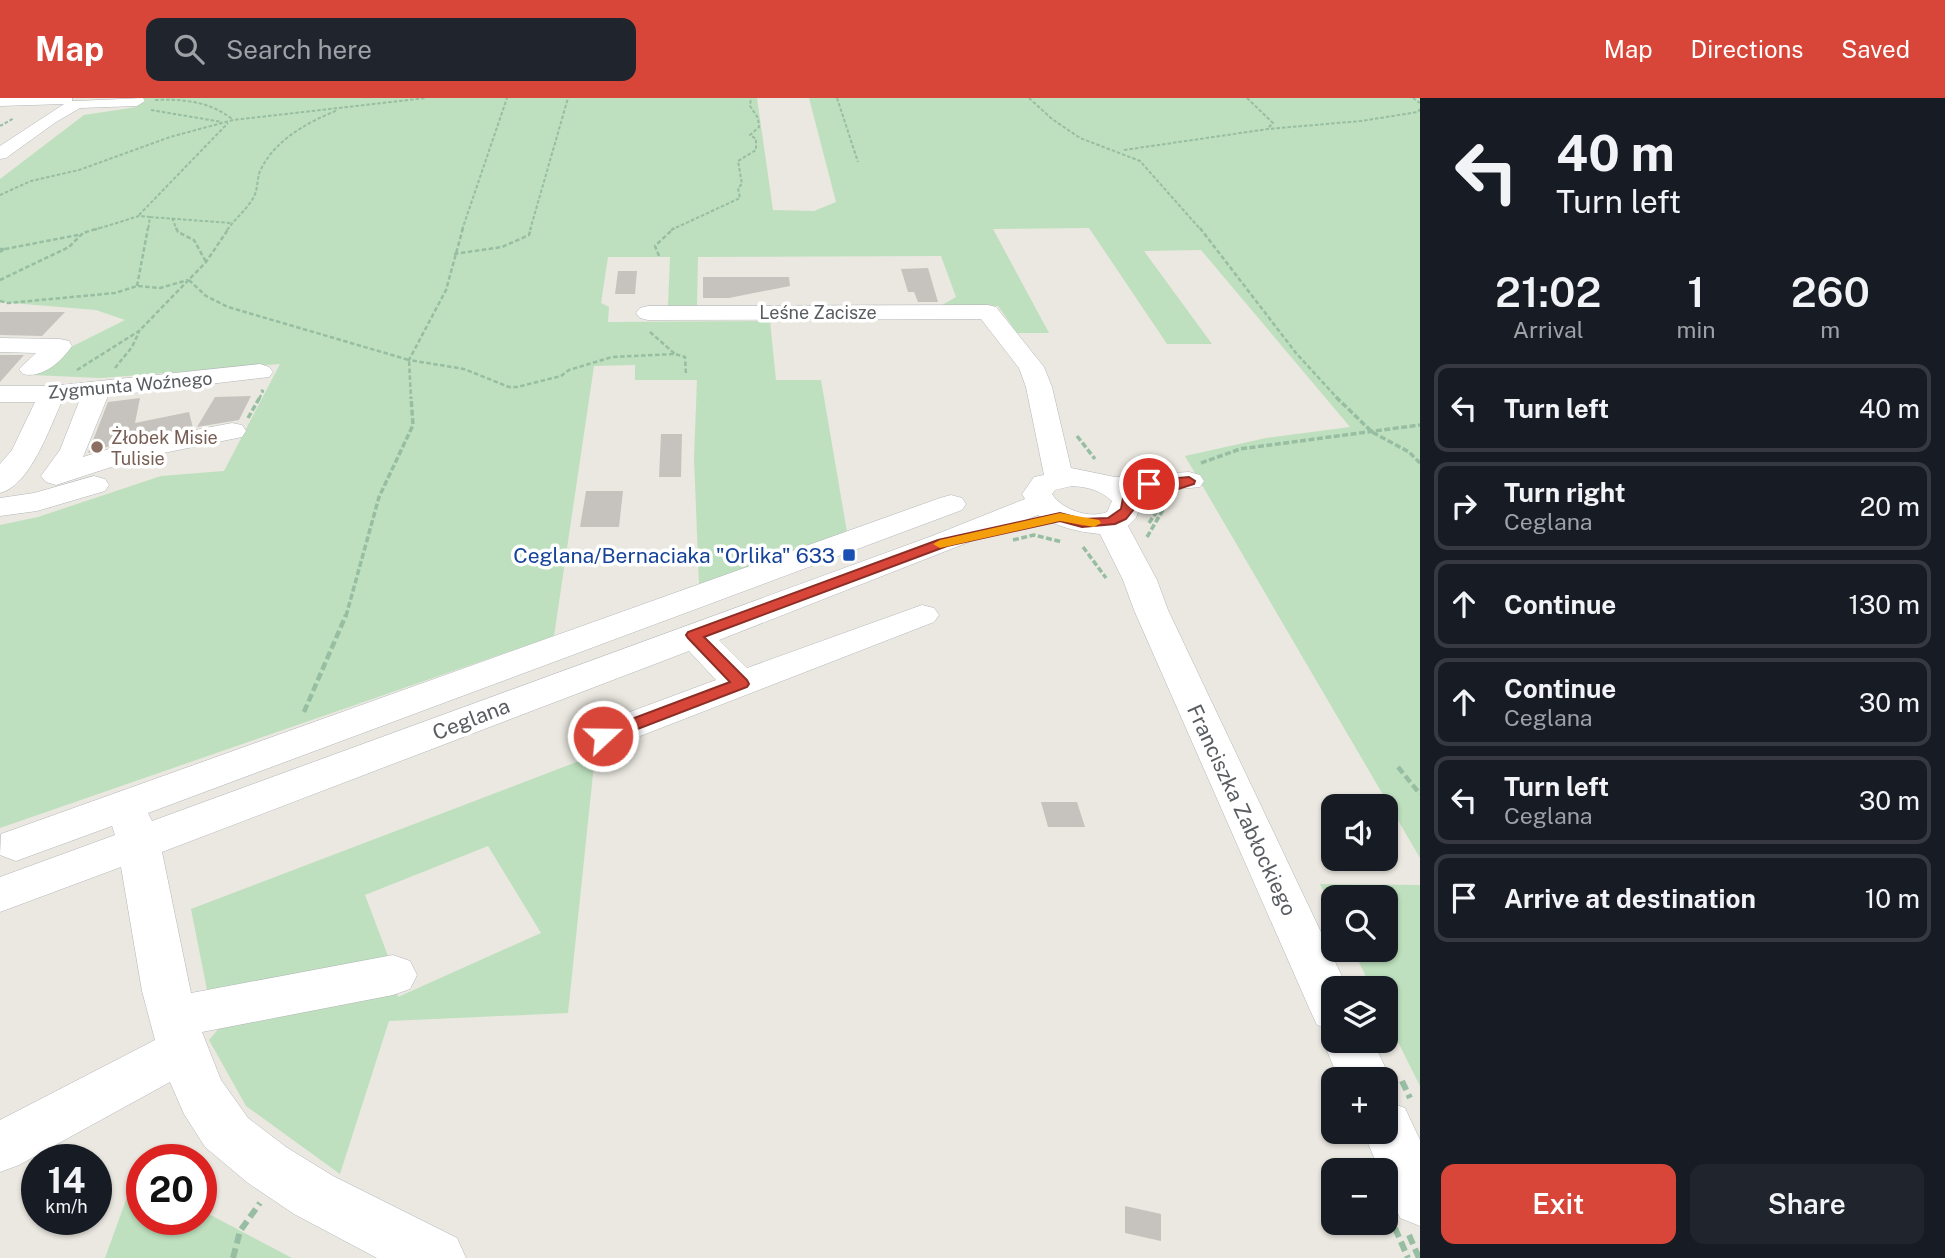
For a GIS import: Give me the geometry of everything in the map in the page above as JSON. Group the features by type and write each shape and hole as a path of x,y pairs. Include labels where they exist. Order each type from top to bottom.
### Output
{"street":[{"path":"4,101 141,105"},
{"path":"0,154 70,103"},
{"name":"Leśne Zacisze","path":"648,313 988,312 1031,367 1045,413"},
{"path":"0,345 60,346 32,369"},
{"name":"Zygmunta Woźnego","path":"0,394 52,394 103,382 253,373"},
{"path":"103,382 79,439 57,476 138,460 232,431"},
{"path":"0,484 25,452 52,394"},
{"path":"1045,413 1098,498"},
{"path":"0,507 62,496 138,460 206,455"},
{"name":"Ceglana","path":"0,895 133,824 694,635 943,543 1098,498 1189,481"},
{"name":"Franciszka Zabłockiego","path":"1098,498 1321,982"},
{"path":"16,845 133,824 290,745 951,505"},
{"path":"603,736 922,615"},
{"path":"694,635 741,684"},
{"path":"133,824 178,1034 190,1075 222,1129 258,1159 325,1201 437,1258"},
{"path":"0,1147 178,1034 393,975"},
{"path":"1390,1144 1406,1210"}],"path":[{"path":"357,98 365,104"},
{"path":"0,195 31,181 79,170 170,136 231,120 426,98"},
{"path":"290,745 347,613 379,497 413,425 409,360 446,290 454,254 506,98"},
{"path":"454,254 500,249 519,243 529,235 568,98"},
{"path":"659,256 655,246 657,242 673,229 740,198 738,188 742,184 738,161 756,150 756,139 750,135 759,127 758,118 750,106 751,98"},
{"path":"838,98 858,162"},
{"path":"1029,98 1070,131 1096,145 1119,151 1140,161 1211,241 1296,353 1372,432 1409,452 1420,463"},
{"path":"1247,98 1273,123 1268,129"},
{"path":"1413,98 1420,103"},
{"path":"141,105 169,99 196,102 222,110 231,120"},
{"path":"141,105 223,123"},
{"path":"72,372 139,331 206,262 232,223 253,199 259,186 259,170 302,126 322,115 359,105"},
{"path":"1119,151 1268,129 1361,121 1418,112 1420,109"},
{"path":"299,112 304,116 302,126"},
{"path":"139,216 231,120"},
{"path":"2,250 39,244 139,216 232,223"},
{"path":"137,286 150,217"},
{"path":"172,217 178,232 194,240 206,262"},
{"path":"0,280 69,247 83,233"},
{"path":"0,301 8,303 115,293 137,286 160,288 189,280"},
{"path":"189,280 206,296 228,307 409,360 464,369 509,387 561,376 569,370 612,357 675,354 685,357 686,375"},
{"path":"648,313 647,328 654,338 675,354"},
{"path":"103,382 132,347 139,331"},
{"path":"232,431 240,422 247,421 263,391 243,378 253,373"},
{"path":"1189,481 1189,467 1240,449 1420,425"},
{"path":"1077,435 1092,458 1138,474 1098,498"},
{"path":"1098,498 1168,500 1143,544"},
{"path":"1398,767 1420,794"},
{"path":"1406,1210 1408,1258"},
{"path":"233,1258 240,1231"}],"green space":[{"path":"757,98 773,210 814,211 836,202 809,98 1420,98 1420,858 1398,820 1398,794 1383,794 1185,456 1266,438 1350,427 1201,250 1144,251 1212,344 1167,344 1089,228 993,229 1049,333 1017,333 998,306 942,305 956,297 941,256 698,257 697,306 668,306 670,257 608,257 601,303 609,307 608,322 770,321 776,380 821,380 847,532 699,584 694,458 697,380 635,380 635,365 594,366 554,636 0,828 0,525 38,517 161,476 224,471 280,364 101,378 32,375 63,351 125,320 96,310 0,302 0,179 84,115 137,107 133,100"},
{"path":"595,755 568,1013 389,1021 340,1174 246,1106 209,1040 226,1020 395,985 398,997 541,933 488,846 365,895 391,964 209,1000 191,909"},
{"path":"1320,884 1420,885 1420,1086 1398,1042 1398,976 1366,976 1359,962 1398,962 1398,885 1321,886"},
{"path":"126,1200 126,1235 217,1235 217,1218 292,1258 105,1258"}],"building":[{"path":"928,268 938,302 918,302 914,292 908,292 901,269"},
{"path":"618,271 637,271 635,294 615,294"},
{"path":"703,277 789,277 790,286 729,298 703,298"},
{"path":"0,312 65,312 42,336 0,335"},
{"path":"0,355 24,355 0,382"},
{"path":"251,396 239,420 197,427 215,397"},
{"path":"140,398 135,423 189,412 193,428 132,439 88,453 108,402"},
{"path":"661,434 682,434 681,477 659,477"},
{"path":"586,491 623,491 619,527 580,527"},
{"path":"1041,802 1077,802 1085,827 1048,827"},
{"path":"1125,1206 1161,1214 1161,1241 1125,1233"}],"slow traffic":[{"path":"940,544 1060,517 1070,521 1094,523"}],"place":[{"name":"Żłobek Misie Tulisie","path":"97,447"},
{"name":"Ceglana/Bernaciaka \"Orlika\" 633","path":"849,555"}],"route":[{"path":"603,736 741,684 694,635 943,543 1060,517 1082,523 1110,522 1122,517 1127,509 1127,501 1189,481 1149,484"}]}
